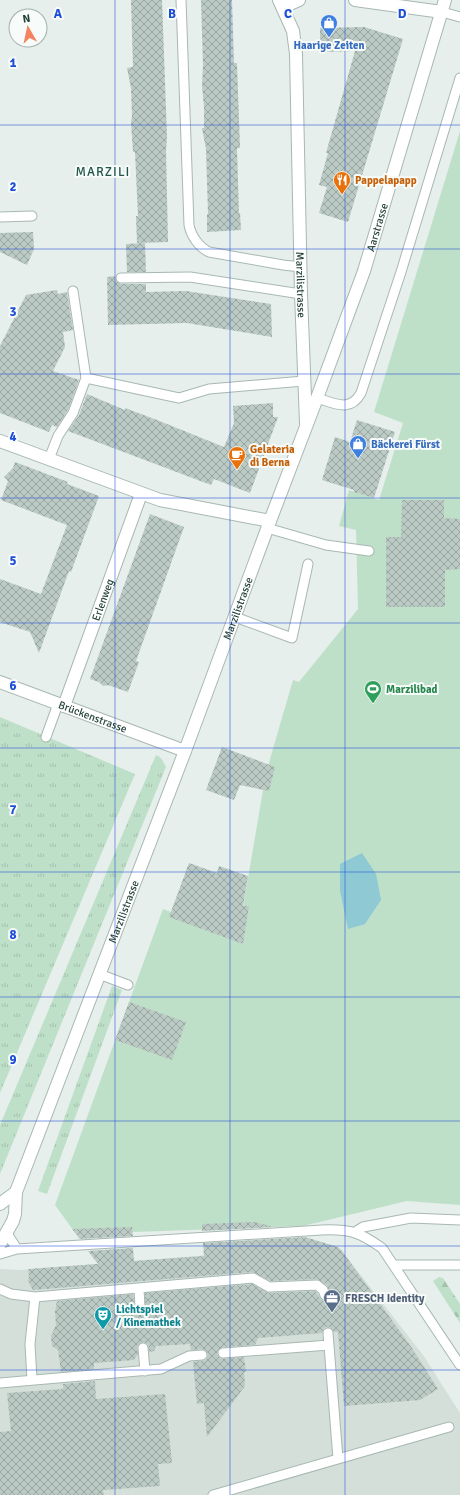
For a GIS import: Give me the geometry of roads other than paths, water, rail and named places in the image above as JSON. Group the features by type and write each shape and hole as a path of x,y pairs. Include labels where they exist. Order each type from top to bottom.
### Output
{"street":[{"path":"281,3 299,0"},
{"path":"355,0 443,6"},
{"name":"Marzilistrasse","path":"0,1244 15,1214 16,1192 236,617 268,524 306,428 300,267 296,54 293,31 281,3"},
{"name":"Aarstrasse","path":"306,428 364,271 443,6"},
{"path":"0,441 160,500 268,524"},
{"name":"Erlenweg","path":"61,705 141,494"},
{"name":"Brückenstrasse","path":"0,682 185,751"},
{"path":"0,1204 16,1192"}],"lane":[{"name":"Marzilistrasse","path":"181,0 190,232 200,246 209,252 300,267"},
{"path":"443,6 460,17"},
{"path":"317,398 344,405 356,401 361,393 402,272 460,78"},
{"path":"0,217 32,216"},
{"path":"121,278 190,277 301,294"},
{"path":"49,459 58,436 73,413 86,378 73,291"},
{"path":"86,378 179,398 210,390 304,381"},
{"path":"268,524 326,545 369,551"},
{"path":"236,617 292,638 308,564"},
{"path":"46,737 61,705"},
{"path":"99,974 128,985"},
{"path":"355,1232 363,1226 411,1218 460,1220"},
{"path":"0,1254 17,1249 322,1230 355,1232 367,1237 382,1248 460,1365"},
{"path":"6,1232 17,1249"},
{"path":"394,1265 460,1265"},
{"path":"0,1289 11,1294 35,1297 253,1278 269,1287 317,1285 323,1290 324,1295"},
{"path":"139,1288 140,1308"},
{"path":"32,1380 30,1344 35,1297"},
{"path":"328,1333 338,1459"},
{"path":"223,1353 329,1345"},
{"path":"143,1348 145,1371"},
{"path":"0,1383 161,1370 189,1356 202,1355"},
{"path":"213,1495 449,1427"}],"water":[{"path":"362,853 376,874 381,900 365,924 348,929 340,891 340,864"}],"place":[{"name":"Haarige Zeiten","path":"329,38"},
{"name":"Pappelapapp","path":"342,195"},
{"name":"Bäckerei Fürst","path":"358,459"},
{"name":"Gelateria di Berna","path":"237,470"},
{"name":"Marzilibad","path":"373,704"},
{"name":"FRESCH Identity","path":"332,1313"},
{"name":"Lichtspiel / Kinemathek","path":"103,1330"}],"district":[{"name":"MARZILI","path":"103,172"}]}
